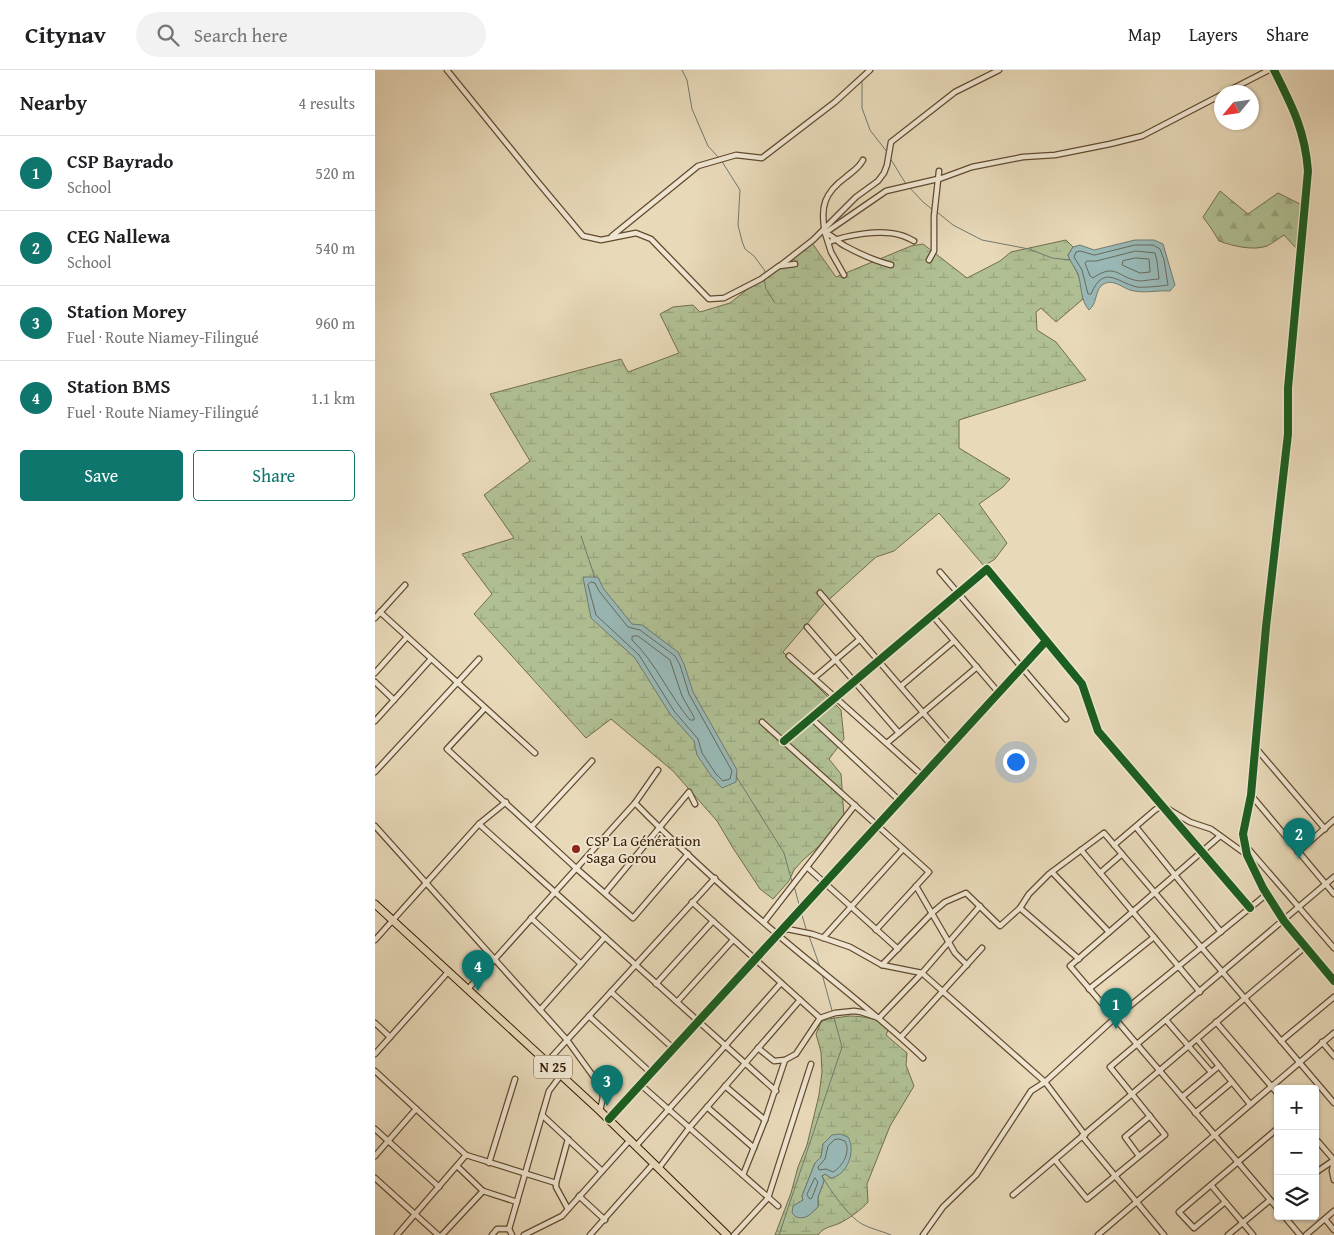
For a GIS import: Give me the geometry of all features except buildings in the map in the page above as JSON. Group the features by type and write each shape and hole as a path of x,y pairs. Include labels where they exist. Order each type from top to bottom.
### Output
{"main road":[{"name":"N 25","path":"375,904 609,1119 727,1235"}],"street":[{"path":"447,70 583,236 601,240 636,232 651,239 709,299 723,298 761,279 824,231 886,191 938,179 972,167 1023,157 1055,155 1142,136 1214,99"},
{"path":"609,239 698,166 735,155 762,158 835,102 870,70"},
{"path":"824,231 844,208 878,181 884,173 891,142 955,92 999,70"},
{"path":"1240,85 1269,70"},
{"path":"1274,70 1293,107 1302,131 1308,171 1288,388 1288,434 1266,627 1251,795 1244,827 1245,844 1247,855 1267,894 1284,921 1334,981"},
{"path":"844,275 831,252 824,231 822,216 827,195 844,178 860,167 863,160"},
{"path":"929,260 934,251 933,216 939,170"},
{"path":"824,231 831,234 835,240 843,245 875,261 891,265"},
{"path":"829,242 854,236 890,233 914,241"},
{"path":"779,266 795,264"},
{"path":"784,741 987,569 1083,684 1099,731 1250,908"},
{"path":"940,572 1065,719"},
{"path":"375,618 405,585"},
{"path":"820,593 951,745"},
{"path":"380,612 535,753"},
{"path":"932,615 999,693"},
{"path":"807,627 899,733"},
{"path":"375,673 407,637"},
{"path":"814,678 860,639"},
{"path":"901,686 954,641"},
{"path":"609,1119 1046,641"},
{"path":"789,656 923,776"},
{"path":"375,721 431,659"},
{"path":"375,772 479,659"},
{"path":"887,743 977,667"},
{"path":"375,682 394,700"},
{"path":"485,708 447,750 633,918 688,854"},
{"path":"811,718 900,801"},
{"path":"762,722 929,872 876,930"},
{"path":"1255,747 1325,829"},
{"path":"532,826 592,761"},
{"path":"468,989 635,803 658,770"},
{"path":"605,893 689,792 695,804"},
{"path":"1251,795 1334,894"},
{"path":"375,940 479,824 506,802"},
{"path":"635,803 688,854 777,934 879,1018 923,1058"},
{"path":"764,922 855,805"},
{"path":"1114,845 1163,805"},
{"path":"1163,805 1190,822 1201,824 1247,855"},
{"path":"1298,852 1334,820"},
{"path":"479,824 776,1091"},
{"path":"375,826 567,1040 601,1087 603,1097 600,1111"},
{"path":"1136,827 1221,932"},
{"path":"882,965 932,913 945,902 966,893 1000,926 1020,908 1029,894 1052,872 1104,833 1334,1103"},
{"path":"1220,836 1070,966 1274,1204"},
{"path":"1245,844 1334,948"},
{"path":"823,938 903,849"},
{"path":"1081,850 1200,992"},
{"path":"1100,873 1122,854"},
{"path":"807,867 898,949"},
{"path":"1052,872 1109,932"},
{"path":"1055,1160 1087,1198 1165,1135 1110,1068 1334,877"},
{"path":"547,1062 715,878"},
{"path":"916,886 955,953 967,965"},
{"path":"923,1235 943,1207 976,1174 1031,1091 1045,1082 1115,1018 1267,894"},
{"path":"692,902 820,1018"},
{"path":"879,1018 949,942 979,906"},
{"path":"1020,908 1079,958"},
{"path":"531,918 581,964"},
{"path":"656,984 713,921"},
{"path":"777,934 787,929 823,938 850,947 882,965 921,973 1045,1082 1114,1176 1164,1235"},
{"path":"540,1010 605,937"},
{"path":"1089,989 1154,937"},
{"path":"677,1002 733,940"},
{"path":"1013,1195 1305,946"},
{"path":"901,1037 983,948"},
{"path":"375,1054 449,971"},
{"path":"636,1146 781,983"},
{"path":"611,992 674,1048"},
{"path":"1281,1041 1334,997"},
{"path":"593,1234 656,1166 800,1000"},
{"path":"758,1048 774,1061 785,1060 796,1054 820,1018 835,1013 854,1011 879,1018"},
{"path":"589,1016 651,1073"},
{"path":"1166,1020 1211,1072"},
{"path":"1216,1022 1274,1089"},
{"path":"375,1023 390,1037"},
{"path":"1098,1235 1334,1033"},
{"path":"1197,1039 1250,1104"},
{"path":"1322,1042 1334,1056"},
{"path":"743,1175 776,1091 785,1060"},
{"path":"734,1235 769,1198 811,1064"},
{"path":"1182,1097 1219,1066"},
{"path":"375,1071 466,1155 556,1183"},
{"path":"512,1235 509,1229 549,1091 561,1075"},
{"path":"489,1162 515,1079"},
{"path":"1195,1113 1232,1082"},
{"path":"641,1085 779,1206"},
{"path":"725,1086 765,1120"},
{"path":"707,1107 754,1148"},
{"path":"375,1156 416,1109"},
{"path":"542,1115 602,1171"},
{"path":"1139,1156 1125,1137 1150,1116"},
{"path":"375,1128 439,1187"},
{"path":"1225,1202 1194,1228 1179,1212 1276,1130"},
{"path":"568,1139 556,1183 568,1209"},
{"path":"524,1235 562,1216 630,1140"},
{"path":"1319,1143 1334,1160"},
{"path":"397,1235 466,1155"},
{"path":"1319,1170 1334,1160"},
{"path":"1334,1160 1332,1171 1334,1180"},
{"path":"457,1166 483,1191 517,1202"},
{"path":"375,1178 438,1235"},
{"path":"1211,1185 1253,1235"},
{"path":"442,1235 483,1191"},
{"path":"579,1196 605,1220"},
{"path":"1228,1235 1274,1200"},
{"path":"1306,1235 1334,1211"},
{"path":"1325,1219 1334,1230"},
{"path":"1287,1220 1300,1235"},
{"path":"492,1235 497,1229 509,1229"}],"green space":[{"path":"1220,191 1248,214 1278,193 1300,204 1296,248 1284,235 1267,246 1256,248 1237,246 1219,241 1203,217"},
{"path":"1066,240 1073,247 1068,255 1082,286 1083,299 1056,322 1041,308 1036,312 1037,330 1056,342 1086,380 959,420 959,448 1010,479 1003,487 979,504 1007,543 995,559 984,566 939,513 894,551 876,557 823,605 783,652 841,710 844,739 829,759 841,774 844,817 819,846 794,870 789,881 773,899 760,889 717,821 673,771 611,719 586,738 474,614 492,594 462,554 514,538 484,495 530,461 490,394 621,359 628,372 679,353 660,314 673,307 693,305 700,312 730,303 783,261 812,243 836,277 911,246 923,244 967,278 1000,261 1011,252"},
{"path":"849,1016 860,1017 890,1026 886,1035 907,1053 906,1065 914,1086 890,1126 867,1184 868,1202 866,1205 849,1218 839,1224 826,1228 818,1235 775,1235 807,1145 819,1095 822,1072 821,1052 816,1034 821,1022","holes":["823,1144 831,1178 825,1174 822,1176 824,1181 818,1197 818,1207 814,1211 798,1203 803,1200 802,1196 815,1163 821,1157"]}],"water":[{"path":"1135,240 1154,240 1163,244 1175,285 1170,291 1140,292 1108,282 1101,286 1089,310 1083,297 1078,274 1068,255 1073,247 1080,245 1094,250"},
{"path":"583,577 598,577 603,588 632,624 642,625 678,652 693,692 737,770 736,782 722,788 712,777 697,755 694,741 670,714 635,658 591,618"},
{"path":"840,1134 848,1137 850,1142 851,1155 846,1167 837,1176 831,1178 825,1174 822,1176 824,1181 818,1197 818,1207 806,1217 796,1217 792,1213 793,1206 803,1200 802,1196 815,1163 821,1157 823,1144 832,1135"}],"waterway":[{"path":"682,70 687,80 692,109 708,146 719,158"},
{"path":"862,78 862,108 870,130 887,152"},
{"path":"890,158 906,184"},
{"path":"721,160 740,190 738,225 745,249 754,256 765,271 764,274"},
{"path":"909,187 933,210"},
{"path":"937,212 953,225 982,240 1029,249 1052,258 1070,260"},
{"path":"764,278 766,289 775,303"},
{"path":"581,536 595,578"},
{"path":"736,776 784,853 792,882"},
{"path":"794,886 800,908"},
{"path":"801,912 807,932"},
{"path":"809,936 820,967"},
{"path":"779,1235 842,1047 822,974"},
{"path":"822,1176 851,1215 865,1226 891,1235"}],"cycle path":[{"path":"1274,70 1301,131 1308,171 1288,388 1288,434 1266,627 1251,795 1243,834 1247,855 1263,888 1284,921 1334,981"},
{"path":"784,741 987,569 1082,684 1098,731 1250,908"},
{"path":"609,1119 1046,641"}],"place":[{"name":"CSP La Génération Saga Gorou","path":"576,849"},
{"name":"CEG Nallewa","path":"1299,859"},
{"name":"Station BMS","path":"478,991"},
{"name":"CSP Bayrado","path":"1116,1029"},
{"name":"Station Morey","path":"607,1106"}]}
